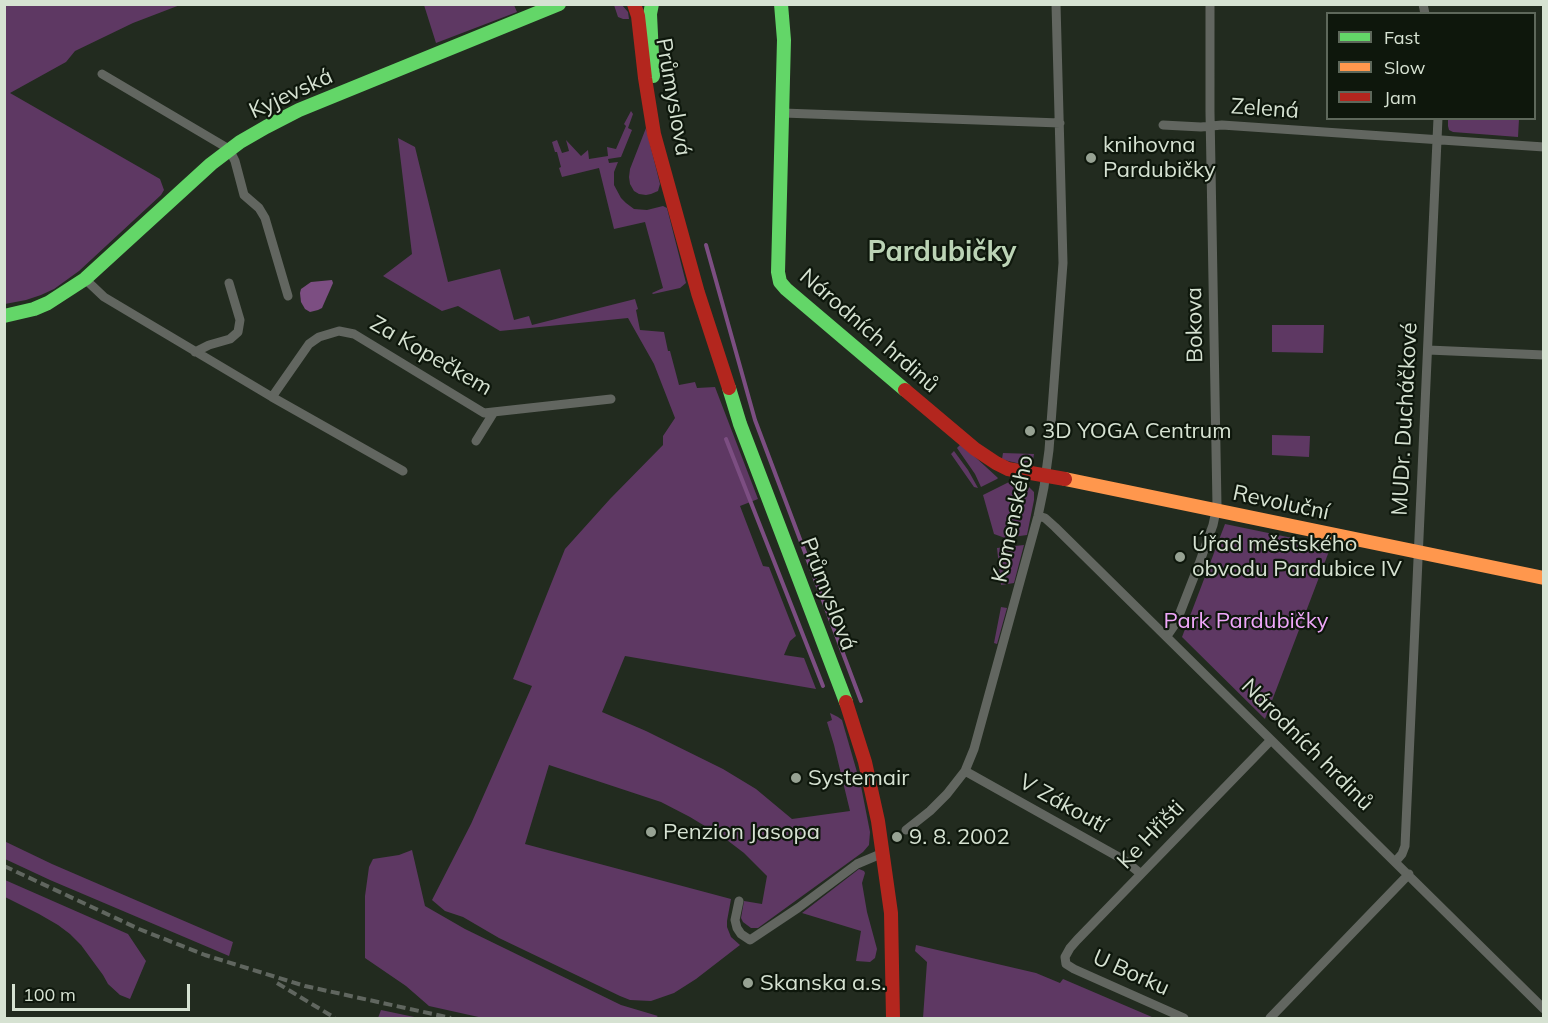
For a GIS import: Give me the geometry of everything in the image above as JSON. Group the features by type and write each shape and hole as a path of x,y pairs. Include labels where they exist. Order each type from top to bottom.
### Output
{"street":[{"path":"636,4 646,4"},
{"name":"Průmyslová","path":"636,4 654,134 698,293 740,424 855,727 873,796 884,853 892,932 893,1018"},
{"name":"Průmyslová","path":"652,4 650,14 654,95 672,196"},
{"name":"Národních hrdinů","path":"781,4 784,40 778,272 780,282 975,449 1008,469 1046,475"},
{"name":"Komenského","path":"906,830 939,802 965,771 980,734 1038,516 1046,475 1063,263 1056,4"},
{"name":"Bokova","path":"1167,636 1176,623 1199,564 1216,511 1217,500 1210,4"},
{"name":"Kyjevská","path":"4,316 48,303 85,279 211,164 229,149 266,127 299,110 556,5"},
{"path":"102,74 229,149 236,161 244,195 259,208 265,218 288,296"},
{"path":"783,113 1060,123"},
{"name":"MUDr. Ducháčkové","path":"1395,862 1405,846 1438,120"},
{"name":"Zelená","path":"1163,126 1234,126 1544,147"},
{"path":"85,279 104,297 195,352 403,471"},
{"path":"195,352 230,339 238,332 240,320 229,283"},
{"name":"Za Kopečkem","path":"272,397 309,344 327,334 345,332 354,334 484,413 610,399"},
{"path":"1428,350 1544,355"},
{"name":"Za Kopečkem","path":"476,441 494,412"},
{"name":"Revoluční","path":"1046,475 1544,578"},
{"name":"Národních hrdinů","path":"1038,516 1055,527 1167,636 1544,1009"},
{"name":"Ke Hřišti","path":"1065,961 1070,948 1271,740"},
{"name":"V Zákoutí","path":"965,771 1124,860 1141,874"},
{"path":"739,901 735,920 737,928 750,940 857,864 884,853"},
{"path":"1270,1018 1408,874"},
{"name":"U Borku","path":"1065,961 1070,967 1085,975 1184,1018"}],"green space":[{"path":"4,5 180,5 133,23 75,51 66,62 10,93 160,179 164,190 79,271 54,289 26,300 5,304"},
{"path":"424,5 514,5 517,12 436,43"},
{"path":"614,5 622,5 628,12 629,19 618,17"},
{"path":"631,111 633,114 628,128 632,130 621,157 608,159 609,163 618,162 614,172 614,185 621,198 634,209 647,210 663,206 667,208 686,283 680,288 653,294 663,288 645,222 614,229 599,168 562,177 557,152 552,142 557,140 562,153 569,151 566,140 581,156 588,150 589,159 608,156 607,147 616,149"},
{"path":"1448,120 1519,120 1518,137 1453,132 1448,126"},
{"path":"646,128 660,184 658,191 646,195 634,191 629,177"},
{"path":"398,138 415,147 448,282 500,269 514,320 529,316 532,325 635,299 640,330 664,332 679,385 695,382 697,388 715,387 758,499 740,506 763,566 769,567 796,636 790,641 784,655 804,658 816,689 625,656 602,712 723,769 756,789 792,819 850,811 827,722 832,720 830,713 842,720 861,786 870,832 869,845 863,852 758,928 751,928 741,918 744,901 762,904 767,876 744,853 723,837 661,802 549,765 525,844 731,899 727,927 731,937 740,945 674,993 651,1001 630,1000 620,996 499,938 463,917 445,911 432,900 471,824 532,686 513,679 565,549 663,445 663,436 675,418 654,364 628,318 500,331 458,306 442,311 383,276 412,254"},
{"path":"1272,325 1324,325 1323,353 1272,352"},
{"path":"1272,435 1310,436 1309,457 1272,455"},
{"path":"961,444 998,478 981,487 957,448"},
{"path":"954,451 978,488 974,487 951,454"},
{"path":"1003,453 1034,454 1033,460 1021,464 1002,459"},
{"path":"1009,482 1027,485 1034,492 1034,500 1027,535 1005,538 994,534 983,495"},
{"name":"Park Pardubičky","path":"1225,524 1331,546 1265,719 1182,637"},
{"path":"1024,545 1014,583 1001,585 997,548"},
{"path":"1001,607 1007,608 997,644 994,643"},
{"path":"4,841 233,942 229,956 5,859"},
{"path":"412,850 425,906 465,929 621,1005 658,1016 655,1018 483,1018 429,1006 406,986 365,958 365,896 369,867 373,859 399,855"},
{"path":"859,869 865,873 862,883 877,949 875,958 870,962 856,961 861,931 802,913"},
{"path":"5,880 128,934 146,961 130,999 120,995 108,984 81,945 70,934 39,914 5,897"},
{"path":"916,945 1036,973 1060,983 1063,979 1152,1017 923,1018 927,962 915,951"},
{"path":"381,1010 419,1018 378,1018"}],"shaded area":[{"path":"332,280 333,283 322,308 310,312 305,309 301,302 301,289 311,282"}],"waterway":[{"path":"706,245 755,420 861,701"},
{"path":"726,439 823,686"}],"railway":[{"path":"4,866 139,929 205,955 305,986 451,1018"},
{"path":"277,983 335,1018"}],"traffic: fast":[{"path":"4,316 48,303 85,279 211,164 240,142 266,127 299,110 559,4"},
{"path":"652,4 650,14 653,76"},
{"path":"781,4 784,40 778,272 780,282 905,390"},
{"path":"729,388 740,424 846,702"}],"traffic: slow":[{"path":"1065,479 1544,578"}],"traffic: jam":[{"path":"634,4 638,16 654,134 698,293 729,388"},
{"path":"905,390 975,449 996,463 1008,469 1065,479"},
{"path":"846,702 865,762 878,821 891,913 893,1018"}],"place":[{"name":"knihovna Pardubičky","path":"1091,158"},
{"name":"3D YOGA Centrum","path":"1030,431"},
{"name":"Úřad městského obvodu Pardubice IV","path":"1180,557"},
{"name":"Systemair","path":"796,778"},
{"name":"Penzion Jasopa","path":"651,832"},
{"name":"9. 8. 2002","path":"897,837"},
{"name":"Skanska a.s.","path":"748,983"}],"district":[{"name":"Pardubičky","path":"942,253"}]}
